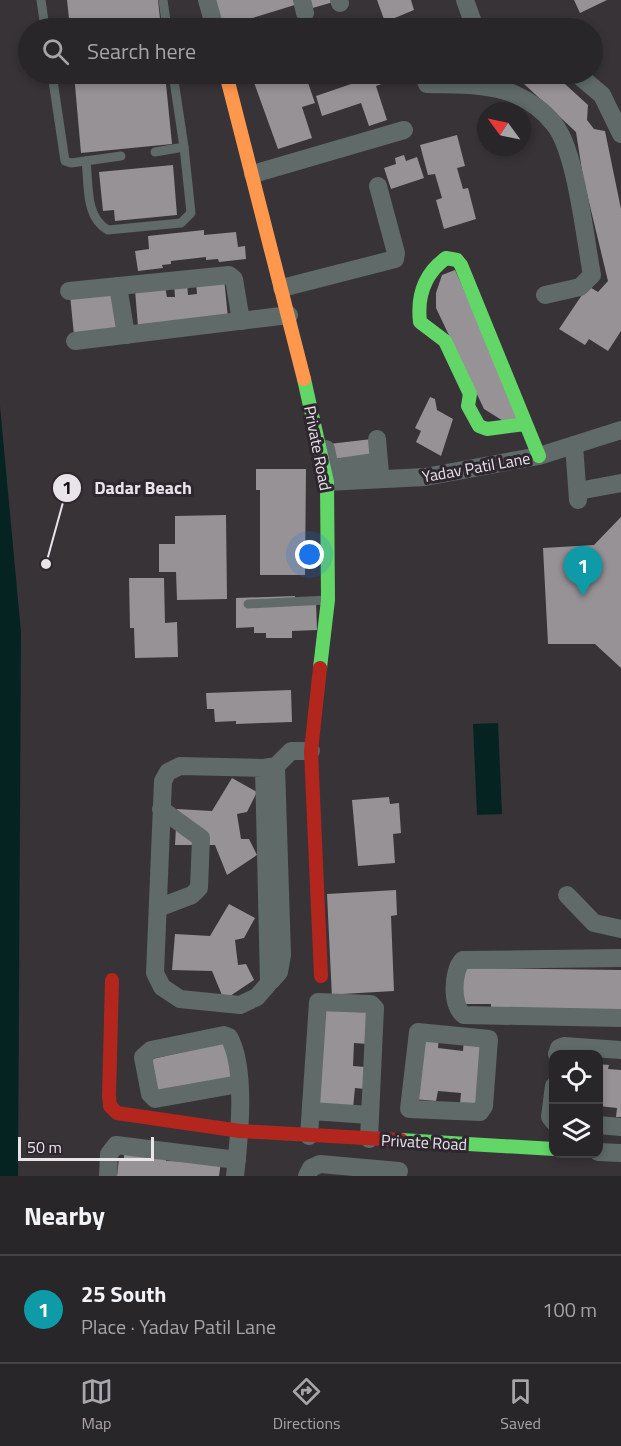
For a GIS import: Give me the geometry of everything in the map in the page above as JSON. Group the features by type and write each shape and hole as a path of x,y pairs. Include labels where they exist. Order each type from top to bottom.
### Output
{"street":[{"path":"207,0 212,18"},
{"path":"465,0 471,18"},
{"name":"Private Road","path":"229,84 326,449 328,600 311,751 321,976"},
{"path":"427,84 492,88 512,93 531,103 555,125 568,153 592,275 580,287 545,295"},
{"path":"588,84 602,95 621,134"},
{"path":"253,174 404,130"},
{"path":"282,288 395,259 396,253 378,186"},
{"path":"525,424 487,429 479,426 473,419 468,406 470,394 445,341 420,322 418,307 422,288 431,271 446,258 457,260 460,265 540,456"},
{"path":"69,291 229,275 234,279 241,321"},
{"path":"118,286 126,335"},
{"path":"75,341 289,315"},
{"name":"Yadav Patil Lane","path":"327,482 425,477 540,456 621,430"},
{"path":"377,439 381,479"},
{"path":"574,445 578,496 621,483"},
{"path":"326,449 329,464 334,468 375,462"},
{"path":"270,767 282,956 279,972 257,997 240,1005 180,999 162,987 155,973 163,781 168,772 180,766 270,767 291,751 311,751"},
{"path":"158,908 192,895 200,888 201,838 161,809"},
{"path":"567,895 594,923 621,929"},
{"path":"621,958 463,960 456,970 456,1005 464,1015 621,1018"},
{"name":"Private Road","path":"112,980 110,1106 117,1113 128,1117 240,1131 549,1149"},
{"path":"302,1135 311,1111 318,1002 371,1004 375,1008 369,1139"},
{"path":"417,1033 487,1038 490,1041 483,1109 478,1114 443,1112 409,1108 417,1033"},
{"path":"108,1176 109,1154 116,1145 236,1168 240,1131 239,1084 232,1042 224,1035 151,1050 143,1057 150,1094 155,1099 239,1084"},
{"path":"558,1050 564,1046 621,1050"},
{"path":"311,1111 370,1115"},
{"path":"440,1143 443,1112"},
{"path":"603,1125 621,1127"},
{"path":"307,1176 311,1168 320,1164 399,1174 402,1140"},
{"path":"603,1152 621,1153"}],"lane":[{"path":"41,0 44,18"},
{"path":"163,0 166,18"},
{"path":"52,84 63,157 71,163 121,156"},
{"path":"86,161 93,217 100,226 108,230 182,223 190,213 184,147 175,84"},
{"path":"155,152 184,147"},
{"path":"248,604 328,600"}],"shaded area":[{"path":"0,406 21,632 18,1176 0,1176"},
{"path":"498,723 502,814 477,815 473,724"}],"building":[{"path":"67,0 158,0 160,18 69,18"},
{"path":"212,0 296,0 298,4 252,18 217,18"},
{"path":"307,0 337,0 337,1 309,9"},
{"path":"377,0 411,0 414,10 395,18 384,18"},
{"path":"574,0 607,0 580,13"},
{"path":"75,84 166,84 172,144 81,153"},
{"path":"255,84 308,84 315,103 302,107 312,138 278,149"},
{"path":"351,84 382,84 376,86 387,120 369,126 361,103 322,116 316,96"},
{"path":"524,84 565,84 588,105 587,120 594,129 605,131 621,209 621,331 608,351 589,339 585,345 559,329 588,286 598,292 608,281 583,177 576,132"},
{"path":"457,135 465,166 457,168 463,189 468,188 476,219 444,229 436,200 442,198 435,174 428,175 420,145"},
{"path":"404,155 406,161 417,157 424,178 391,189 384,168 396,164 395,158"},
{"path":"173,165 177,215 115,221 114,210 103,211 99,172"},
{"path":"204,230 204,235 236,232 238,247 245,246 246,259 219,262 218,259 206,260 206,257 171,261 171,264 162,265 163,268 138,271 135,251 149,249 148,236"},
{"path":"455,270 521,418 508,424 484,409 436,308 436,293 442,275"},
{"path":"224,278 228,318 138,327 135,290 165,287 167,297 175,297 174,284 187,283 188,295 197,294 196,282"},
{"path":"114,290 118,330 74,335 70,295"},
{"path":"430,397 435,399 437,410 453,419 441,456 416,442 421,431 415,428"},
{"path":"372,439 375,460 334,459 329,444"},
{"path":"256,469 306,469 305,575 260,575 260,490 256,490"},
{"path":"226,515 227,599 177,600 176,572 159,572 159,544 175,544 175,516"},
{"path":"621,517 621,668 595,644 548,644 543,548 594,545"},
{"path":"129,578 164,578 165,623 177,622 178,657 135,658 134,628 130,628"},
{"path":"295,596 296,603 316,602 317,630 292,631 292,638 266,638 266,633 254,633 254,627 236,628 236,598"},
{"path":"291,690 292,722 236,724 236,721 215,722 214,709 207,709 206,693"},
{"path":"232,778 257,792 247,812 237,814 241,839 249,839 257,855 227,875 215,845 175,845 177,809 212,811"},
{"path":"389,797 390,804 399,803 401,833 393,834 395,863 358,866 352,800"},
{"path":"396,890 397,915 391,916 394,991 342,994 342,998 332,998 327,894"},
{"path":"229,904 255,918 244,938 235,940 238,965 246,964 254,980 224,1000 212,971 172,970 175,934 210,936"},
{"path":"461,968 621,970 621,1014 491,1012 491,1004 460,1004"},
{"path":"321,1003 370,1006 368,1044 354,1043 353,1066 366,1067 365,1089 355,1088 353,1108 315,1106"},
{"path":"420,1034 439,1036 438,1048 463,1051 464,1039 486,1041 479,1106 460,1104 461,1093 438,1091 436,1101 413,1099"},
{"path":"227,1042 234,1077 155,1095 148,1060"},
{"path":"603,1064 609,1065 608,1069 621,1070 621,1117 616,1117 617,1108 603,1107"},
{"path":"124,1150 166,1154 166,1161 221,1162 219,1176 117,1176 119,1158 124,1159"}],"traffic: fast":[{"path":"525,424 487,429 479,426 468,406 470,394 445,341 420,322 421,295 427,278 446,258 457,260 461,265 539,456"},
{"path":"304,379 327,482 328,600 320,668"},
{"path":"401,1140 549,1149"}],"traffic: slow":[{"path":"229,84 304,379"}],"traffic: jam":[{"path":"320,668 311,751 321,976"},
{"path":"112,980 109,1096 110,1106 117,1113 240,1131 401,1140"}],"place":[{"name":"Dadar Beach","path":"46,564"},
{"name":"25 South","path":"583,596"}]}
